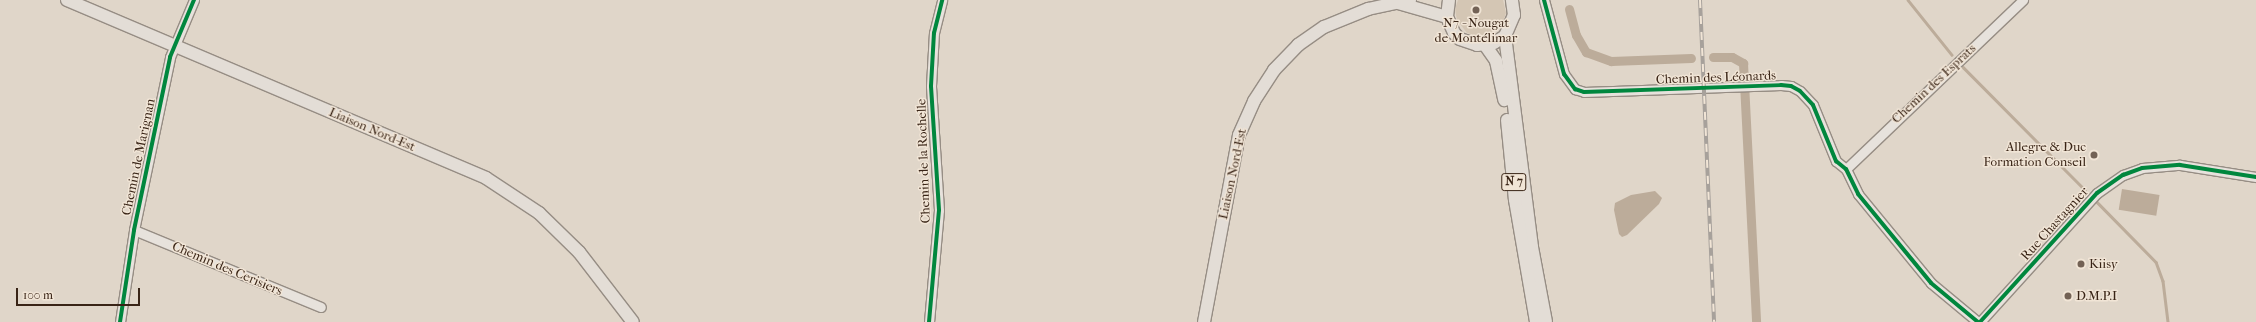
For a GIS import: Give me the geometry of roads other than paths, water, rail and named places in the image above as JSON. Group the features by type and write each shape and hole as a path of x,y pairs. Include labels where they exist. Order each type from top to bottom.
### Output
{"main road":[{"name":"Liaison Nord-Est","path":"67,0 486,178 545,218 579,252 633,322"},
{"name":"Liaison Nord-Est","path":"1204,322 1240,135 1254,101 1274,70 1298,45 1324,27 1345,17 1410,0"},
{"path":"1449,0 1447,17 1454,33 1460,39 1468,43 1485,45 1505,36 1512,24 1516,2"},
{"path":"1397,3 1447,17"},
{"name":"N 7","path":"1505,36 1532,247 1546,322"},
{"name":"N 7","path":"1485,45 1496,61 1504,99 1516,200 1536,322"}],"street":[{"name":"Chemin de Marignan","path":"120,322 134,230 170,56 194,0"},
{"name":"Chemin de la Rochelle","path":"929,322 939,210 931,86 934,32 942,0"},
{"name":"Chemin des Léonards","path":"1544,0 1564,74 1575,89 1584,92 1791,86 1809,98 1836,161 1846,169 1858,194 1931,283 1979,322"},
{"name":"Chemin des Esprats","path":"1846,169 2023,0"},
{"name":"Rue Chastagnier","path":"1979,322 2097,193 2123,175 2142,168 2180,164 2256,177"},
{"name":"Chemin des Cerisiers","path":"134,230 321,307"}],"waterway":[{"path":"1908,0 1952,55"},
{"path":"1569,9 1576,35 1586,52 1611,61 1691,58"},
{"path":"1713,57 1732,57 1743,63 1756,322"},
{"path":"1963,67 2085,190"},
{"path":"2097,202 2156,262 2163,281 2168,322"}],"railway":[{"path":"1700,0 1714,322"}],"place":[{"name":"N7 - Nougat de Montélimar","path":"1476,10"},
{"name":"Allegre & Duc Formation Conseil","path":"2094,155"},
{"name":"Kiisy","path":"2081,264"},
{"name":"D.M.P.I","path":"2068,296"}]}
